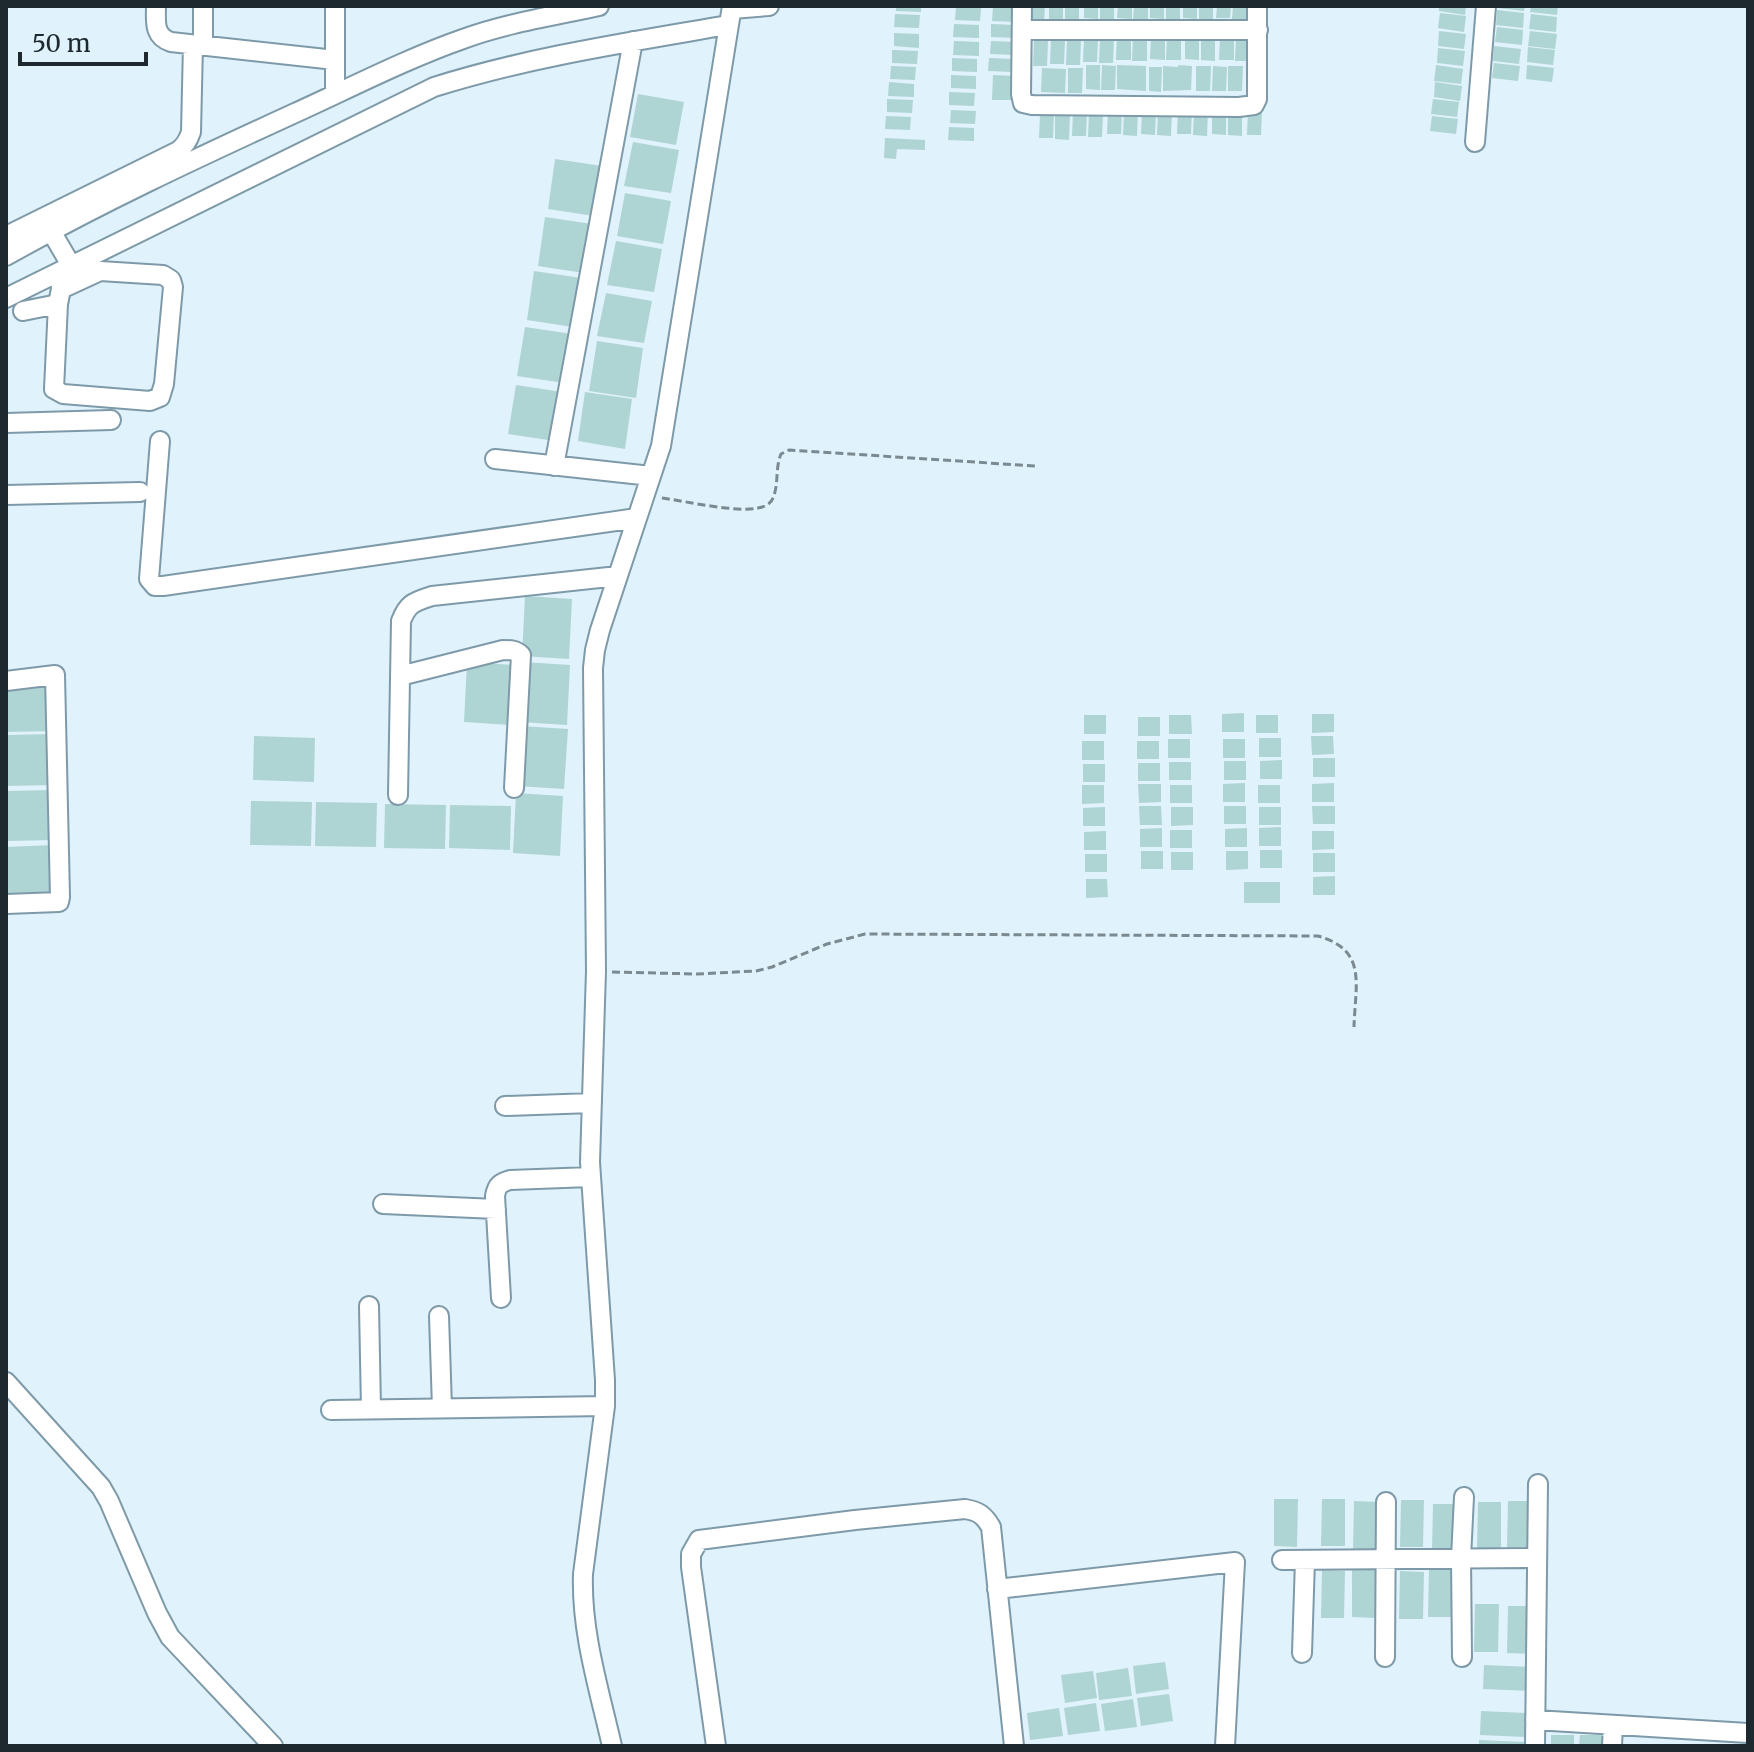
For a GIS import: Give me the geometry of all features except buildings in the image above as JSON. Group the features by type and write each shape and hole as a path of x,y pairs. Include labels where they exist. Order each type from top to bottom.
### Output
{"street":[{"path":"156,6 158,33 171,42 335,60"},
{"path":"6,236 184,147 191,132 203,6"},
{"path":"335,6 335,93"},
{"path":"6,256 54,236 186,163 335,93 461,39 599,6"},
{"path":"23,311 64,278 434,87 769,6"},
{"path":"1022,6 1021,94 1023,103 1027,105 1239,107 1254,105 1257,99 1257,6"},
{"path":"1475,142 1486,6"},
{"path":"612,1746 586,1632 582,1598 605,1406 591,1177 596,971 593,668 595,650 661,446 731,13"},
{"path":"1022,30 1258,30"},
{"path":"554,466 633,41"},
{"path":"6,298 64,278 100,271 163,275 171,280 173,287 164,384 160,397 150,401 63,394 54,389 64,278 54,236"},
{"path":"6,423 111,420"},
{"path":"160,441 149,579 155,586 637,518"},
{"path":"495,459 651,476"},
{"path":"6,495 140,492"},
{"path":"398,795 401,621 406,608 432,596 618,576"},
{"path":"400,676 503,650 517,651 521,655 514,788"},
{"path":"6,670 46,668"},
{"path":"6,681 55,675 60,897 59,902 6,904"},
{"path":"505,1106 592,1103"},
{"path":"501,1298 497,1187 501,1182 510,1180 591,1177"},
{"path":"383,1204 496,1209"},
{"path":"369,1306 371,1409"},
{"path":"439,1316 442,1408"},
{"path":"6,1382 101,1487 170,1637 273,1746"},
{"path":"331,1410 605,1406"},
{"path":"1535,1746 1538,1484"},
{"path":"1462,1657 1464,1497"},
{"path":"1385,1657 1386,1502"},
{"path":"716,1746 691,1567 691,1554 699,1540 965,1509 978,1511 991,1527 1014,1746"},
{"path":"1282,1560 1536,1558"},
{"path":"1302,1653 1305,1560"},
{"path":"997,1589 1235,1562 1225,1746"},
{"path":"1535,1720 1748,1733"},
{"path":"1612,1746 1613,1725"}],"path":[{"path":"645,495 757,509 769,504 774,497 778,461 781,454 789,450 1035,466"},
{"path":"596,971 697,974 756,971 836,941 865,934 1318,936 1334,940 1349,952 1355,968 1354,1027"}]}
